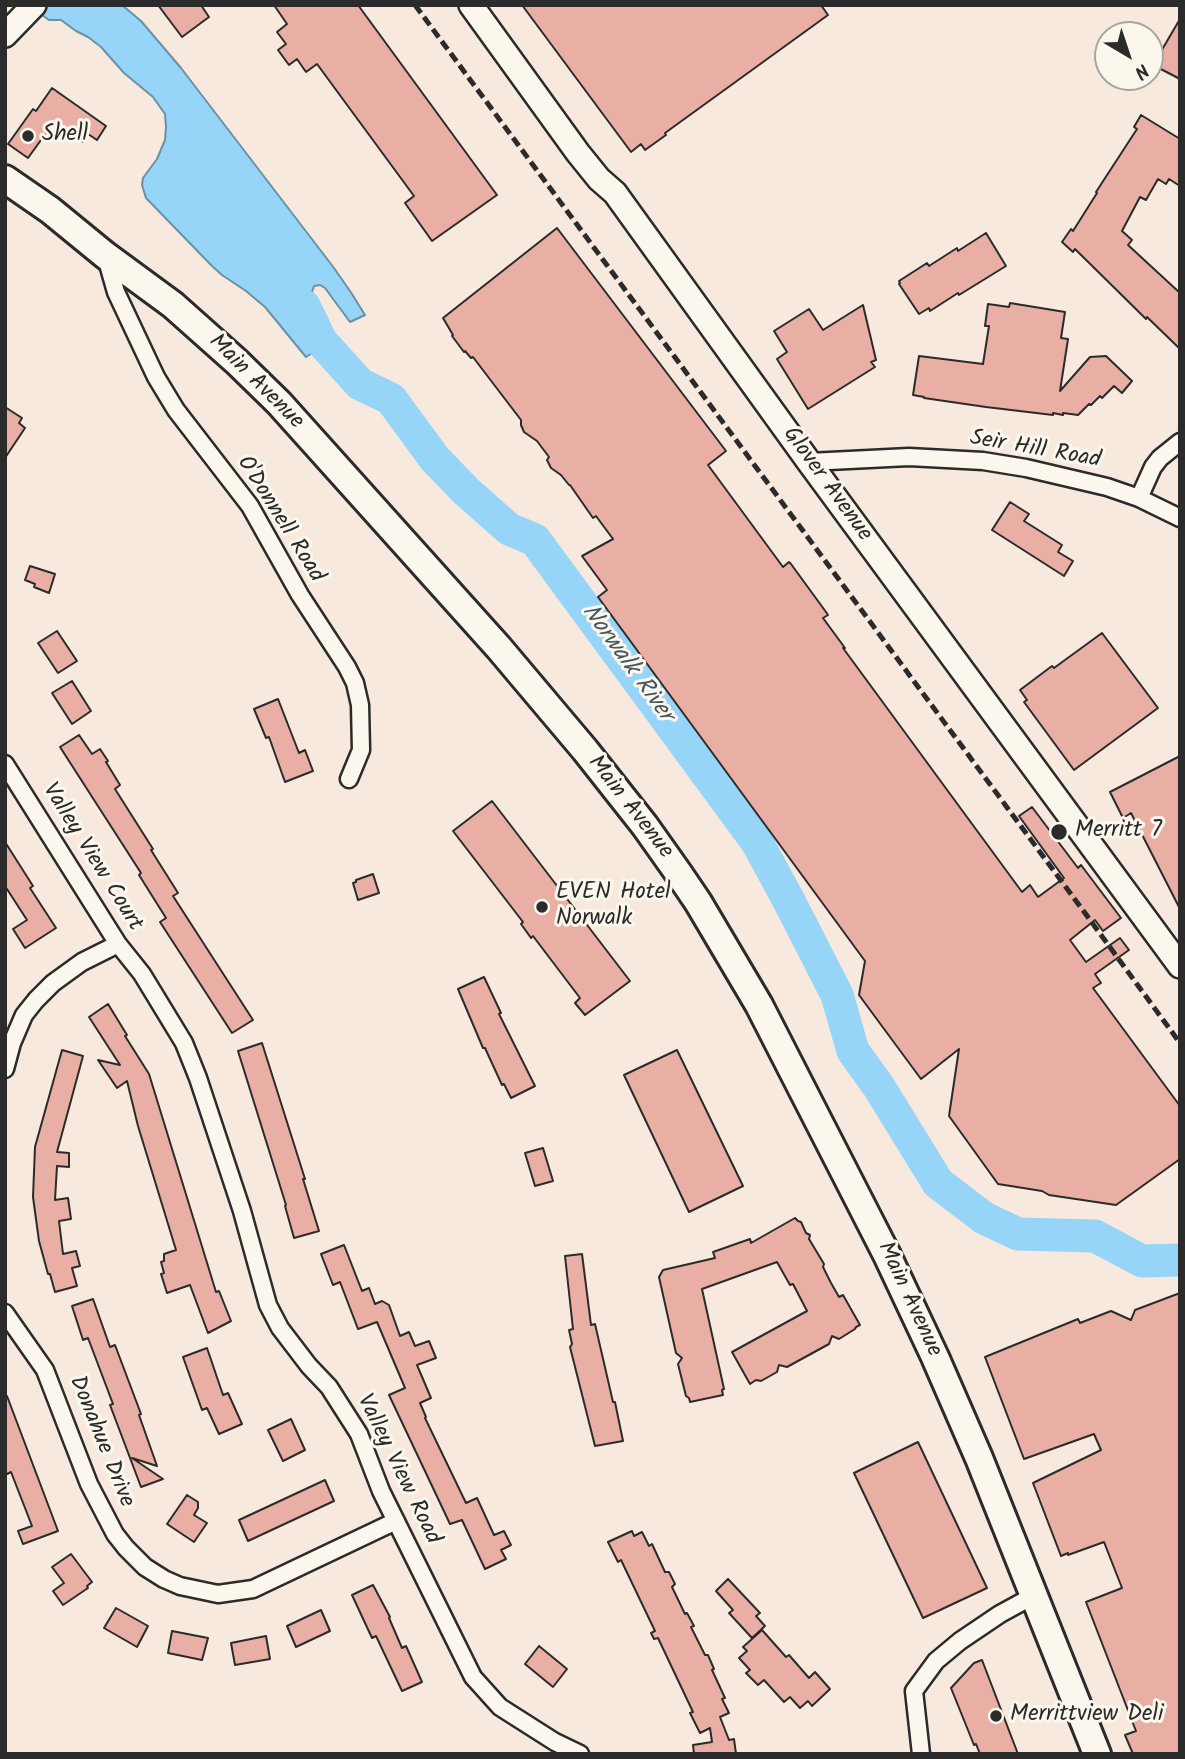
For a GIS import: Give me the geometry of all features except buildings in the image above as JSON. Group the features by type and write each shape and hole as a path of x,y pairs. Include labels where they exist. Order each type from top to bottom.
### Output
{"main road":[{"name":"Main Avenue","path":"5,179 50,210 153,290 193,323 279,403 512,663 620,794 679,873 759,1005 887,1255 959,1412 1097,1754"}],"street":[{"path":"6,34 34,5"},
{"name":"Glover Avenue","path":"471,5 578,153 599,179 615,193 809,462 1180,966"},
{"name":"O'Donnell Road","path":"105,255 116,292 163,388 176,410 250,506 300,595 355,683 360,705 361,750 349,779"},
{"path":"1139,498 1153,467 1180,442"},
{"name":"Seir Hill Road","path":"809,462 909,457 983,461 1107,487 1139,498 1180,518"},
{"name":"Valley View Court","path":"5,764 117,944 142,974"},
{"path":"5,1069 24,1015 36,1000 53,983 82,962 117,944"},
{"name":"Valley View Road","path":"142,974 184,1043 198,1078 242,1211 268,1305 287,1339 328,1387 359,1434 381,1491 473,1676 500,1707 555,1742 580,1754"},
{"name":"Donahue Drive","path":"5,1313 46,1370 89,1484 115,1534 145,1567 164,1579 189,1589 218,1594 253,1589 396,1521"},
{"path":"920,1754 914,1691 936,1661 960,1641 1033,1596"}],"water":[{"path":"28,5 122,5 141,21 181,68 334,268 365,315 350,322 325,288 314,286 312,292 331,341 306,357 265,307 212,266 146,198 143,178 157,159 165,140 166,127 165,114 153,97 88,37 61,20 49,20"}],"waterway":[{"name":"Norwalk River","path":"304,306 321,341 360,384 391,399 435,459 466,491 509,529 535,540 757,842 837,995 853,1051 879,1087 938,1183 984,1218 1018,1234 1095,1236 1142,1261 1180,1260"}],"railway":[{"path":"415,5 1180,1043"}],"place":[{"name":"Shell","path":"28,136"},
{"name":"Merritt 7","path":"1059,832"},
{"name":"EVEN Hotel Norwalk","path":"542,907"},
{"name":"Merrittview Deli","path":"996,1716"}]}
